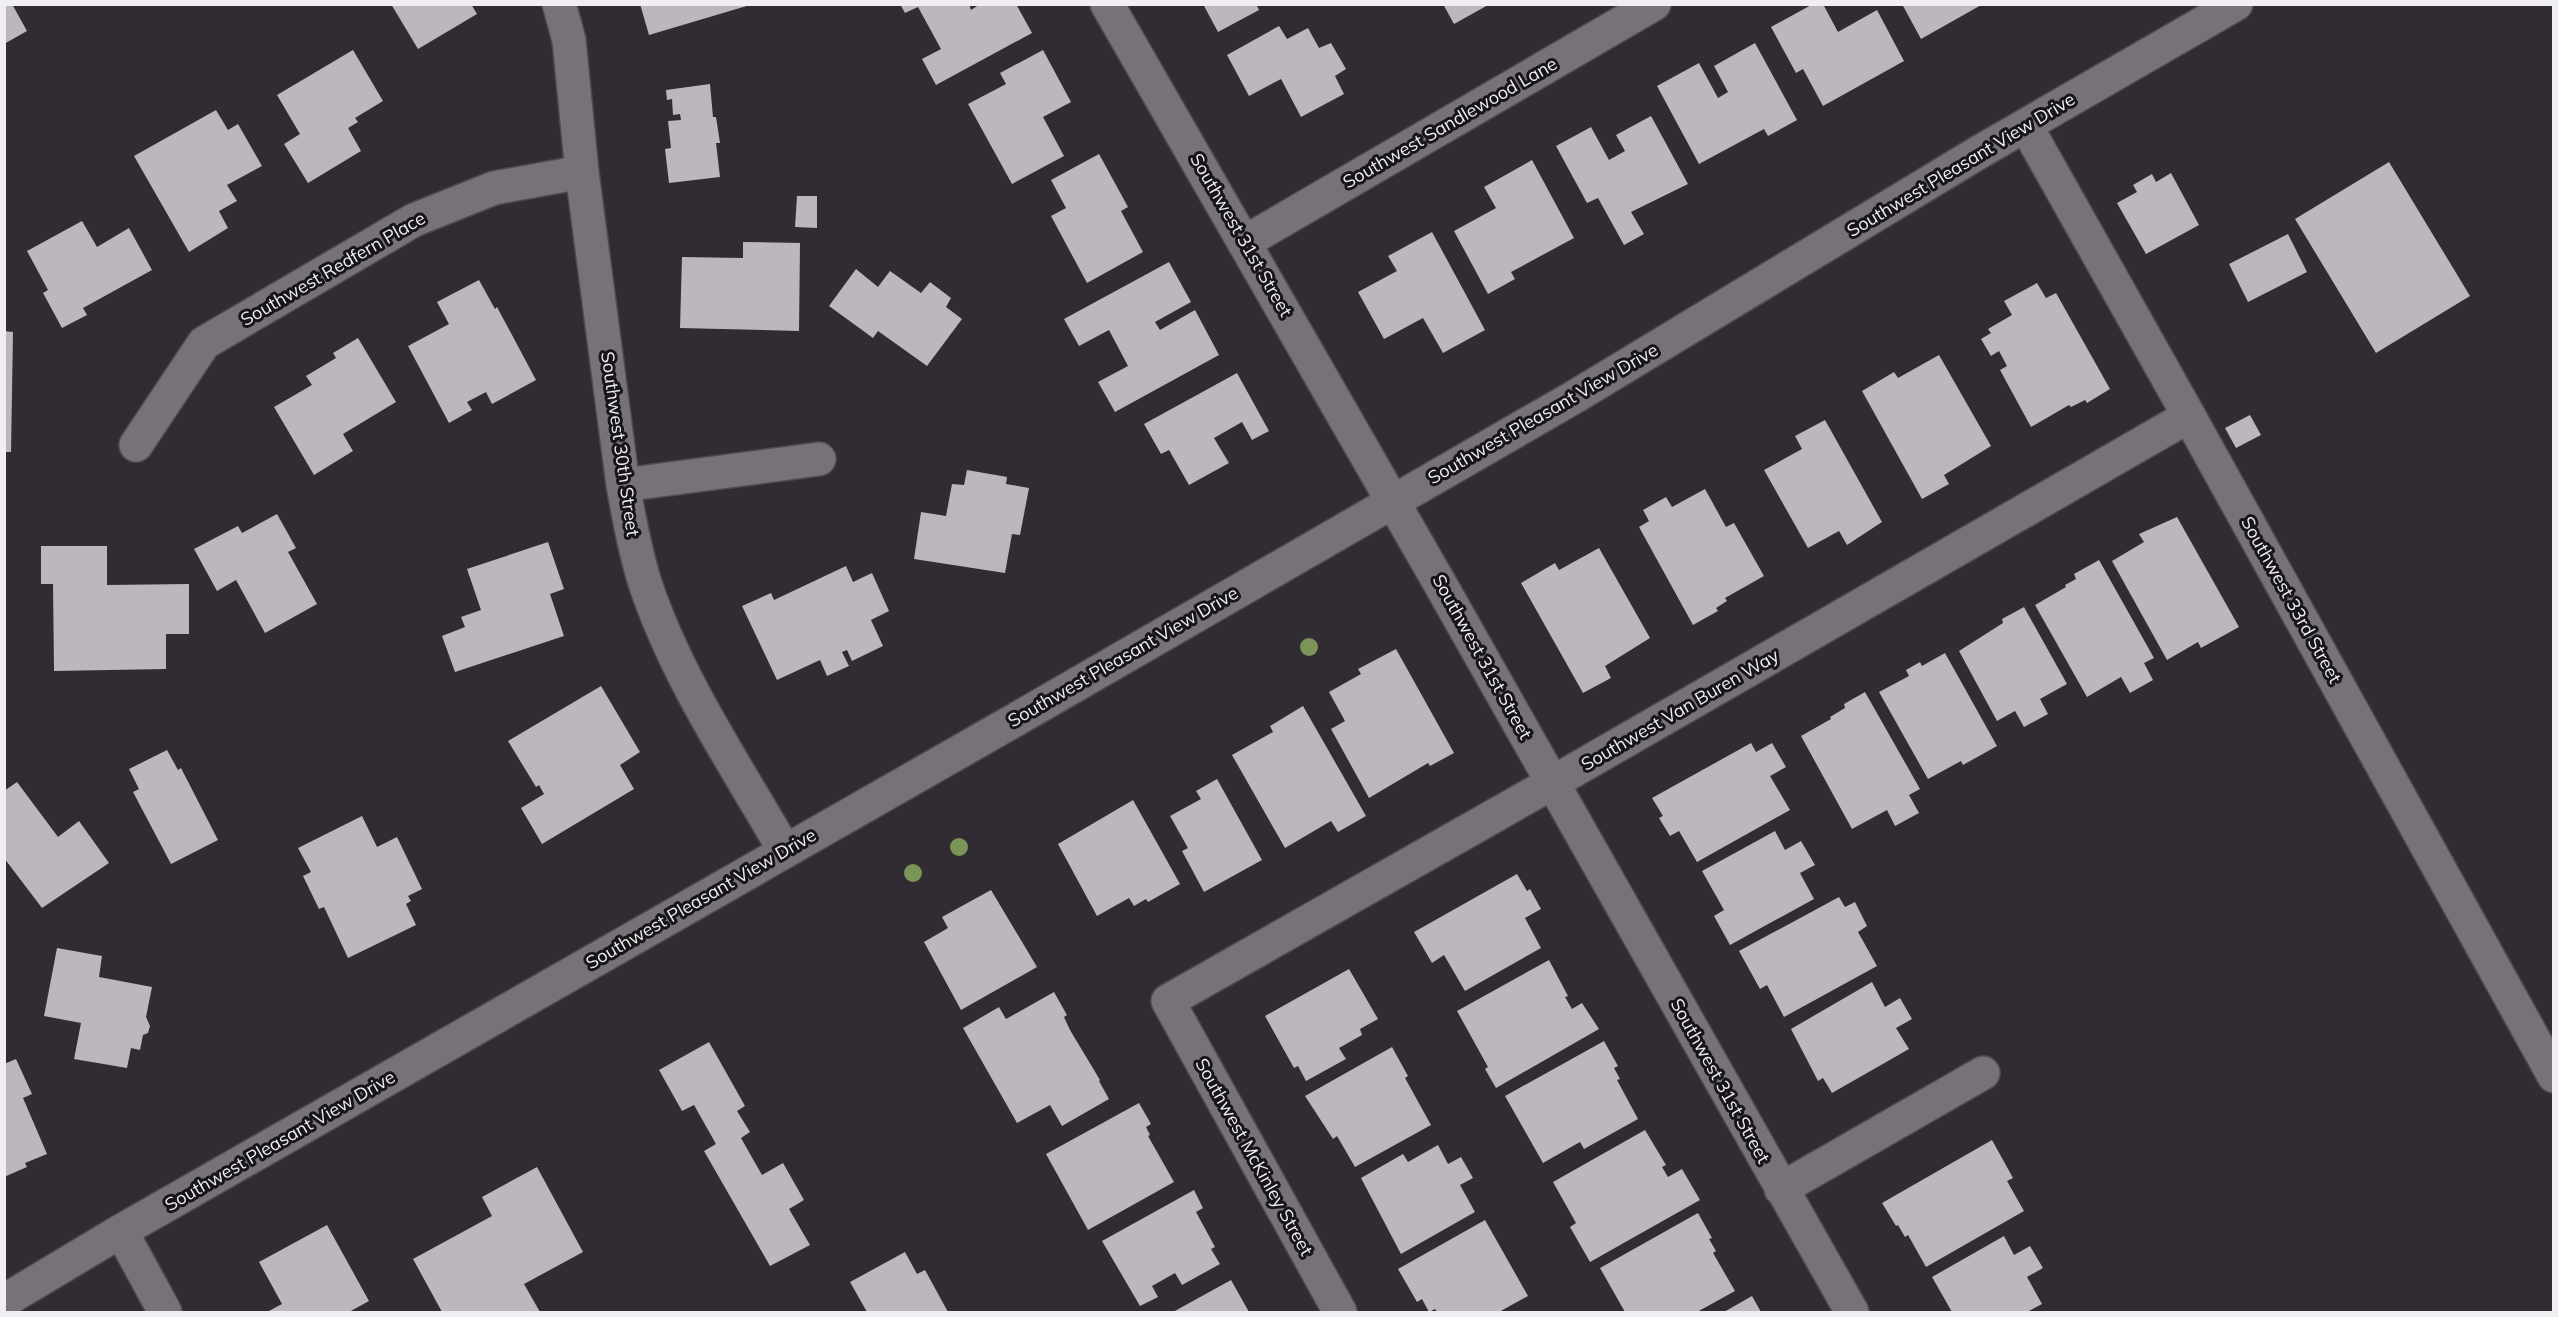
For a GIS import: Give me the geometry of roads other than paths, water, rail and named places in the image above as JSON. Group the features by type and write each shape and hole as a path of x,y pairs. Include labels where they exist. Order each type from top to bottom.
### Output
{"street":[{"name":"Southwest 30th Street","path":"559,4 569,40 582,172 623,485 632,536 645,583 665,637 692,692 785,851"},
{"name":"Southwest 31st Street","path":"1107,4 1393,501 1852,1312"},
{"name":"Southwest Pleasant View Drive","path":"4,1301 1612,375 2026,126 2236,4"},
{"name":"Southwest Sandlewood Lane","path":"1245,242 1638,8"},
{"name":"Southwest 33rd Street","path":"2026,126 2189,416 2553,1076"},
{"name":"Southwest Redfern Place","path":"136,444 204,343 414,220 494,188 582,172"},
{"name":"Southwest Van Buren Way","path":"1168,1001 2189,416"},
{"path":"623,485 819,459"},
{"name":"Southwest McKinley Street","path":"1168,1001 1340,1312"},
{"path":"1781,1189 1983,1073"},
{"path":"121,1232 165,1312"}]}
